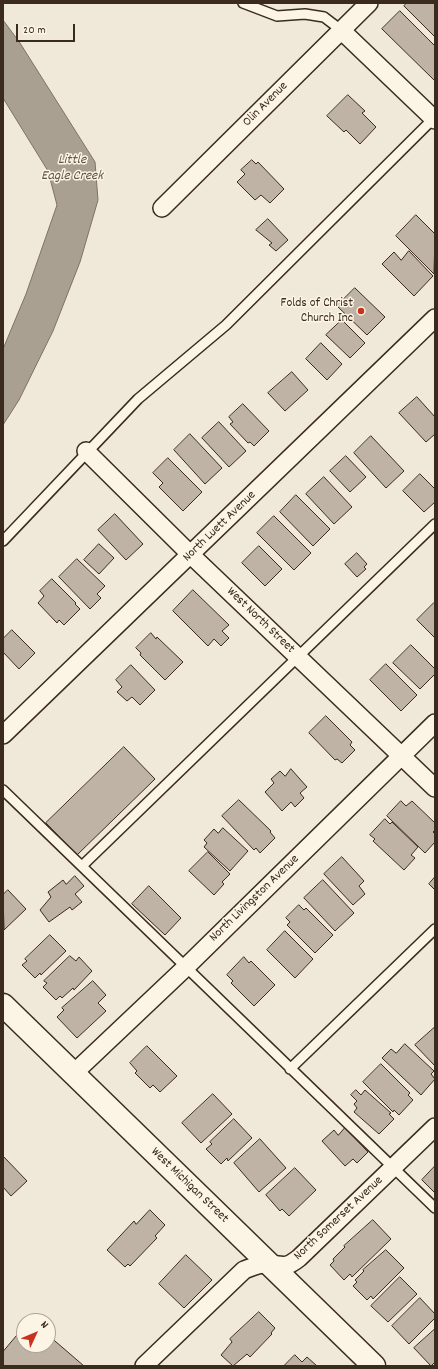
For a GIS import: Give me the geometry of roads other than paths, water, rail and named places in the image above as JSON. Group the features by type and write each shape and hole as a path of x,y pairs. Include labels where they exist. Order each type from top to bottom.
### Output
{"main road":[{"name":"West Michigan Street","path":"3,1005 374,1366"}],"street":[{"name":"Olin Avenue","path":"162,208 369,3"},
{"path":"342,30 434,118"},
{"name":"North Luett Avenue","path":"3,735 435,318"},
{"name":"West North Street","path":"86,451 191,555 435,788"},
{"name":"North Livingston Avenue","path":"74,1073 186,967 435,723"},
{"name":"North Somerset Avenue","path":"144,1366 240,1274 251,1267 268,1264 277,1267 296,1260 435,1127"}],"lane":[{"path":"243,3 277,16 305,14 324,17 342,30"},
{"path":"3,541 86,451 138,399 226,325 434,118"},
{"path":"82,866 435,524"},
{"path":"3,790 435,1208"},
{"path":"290,1069 435,929"}],"water":[{"name":"Little Eagle Creek","path":"3,20 20,43 95,162 98,200 80,262 53,331 19,400 3,425 3,349 26,294 57,205 48,171 3,98"}],"place":[{"name":"Folds of Christ Church Inc","path":"361,311"}]}
